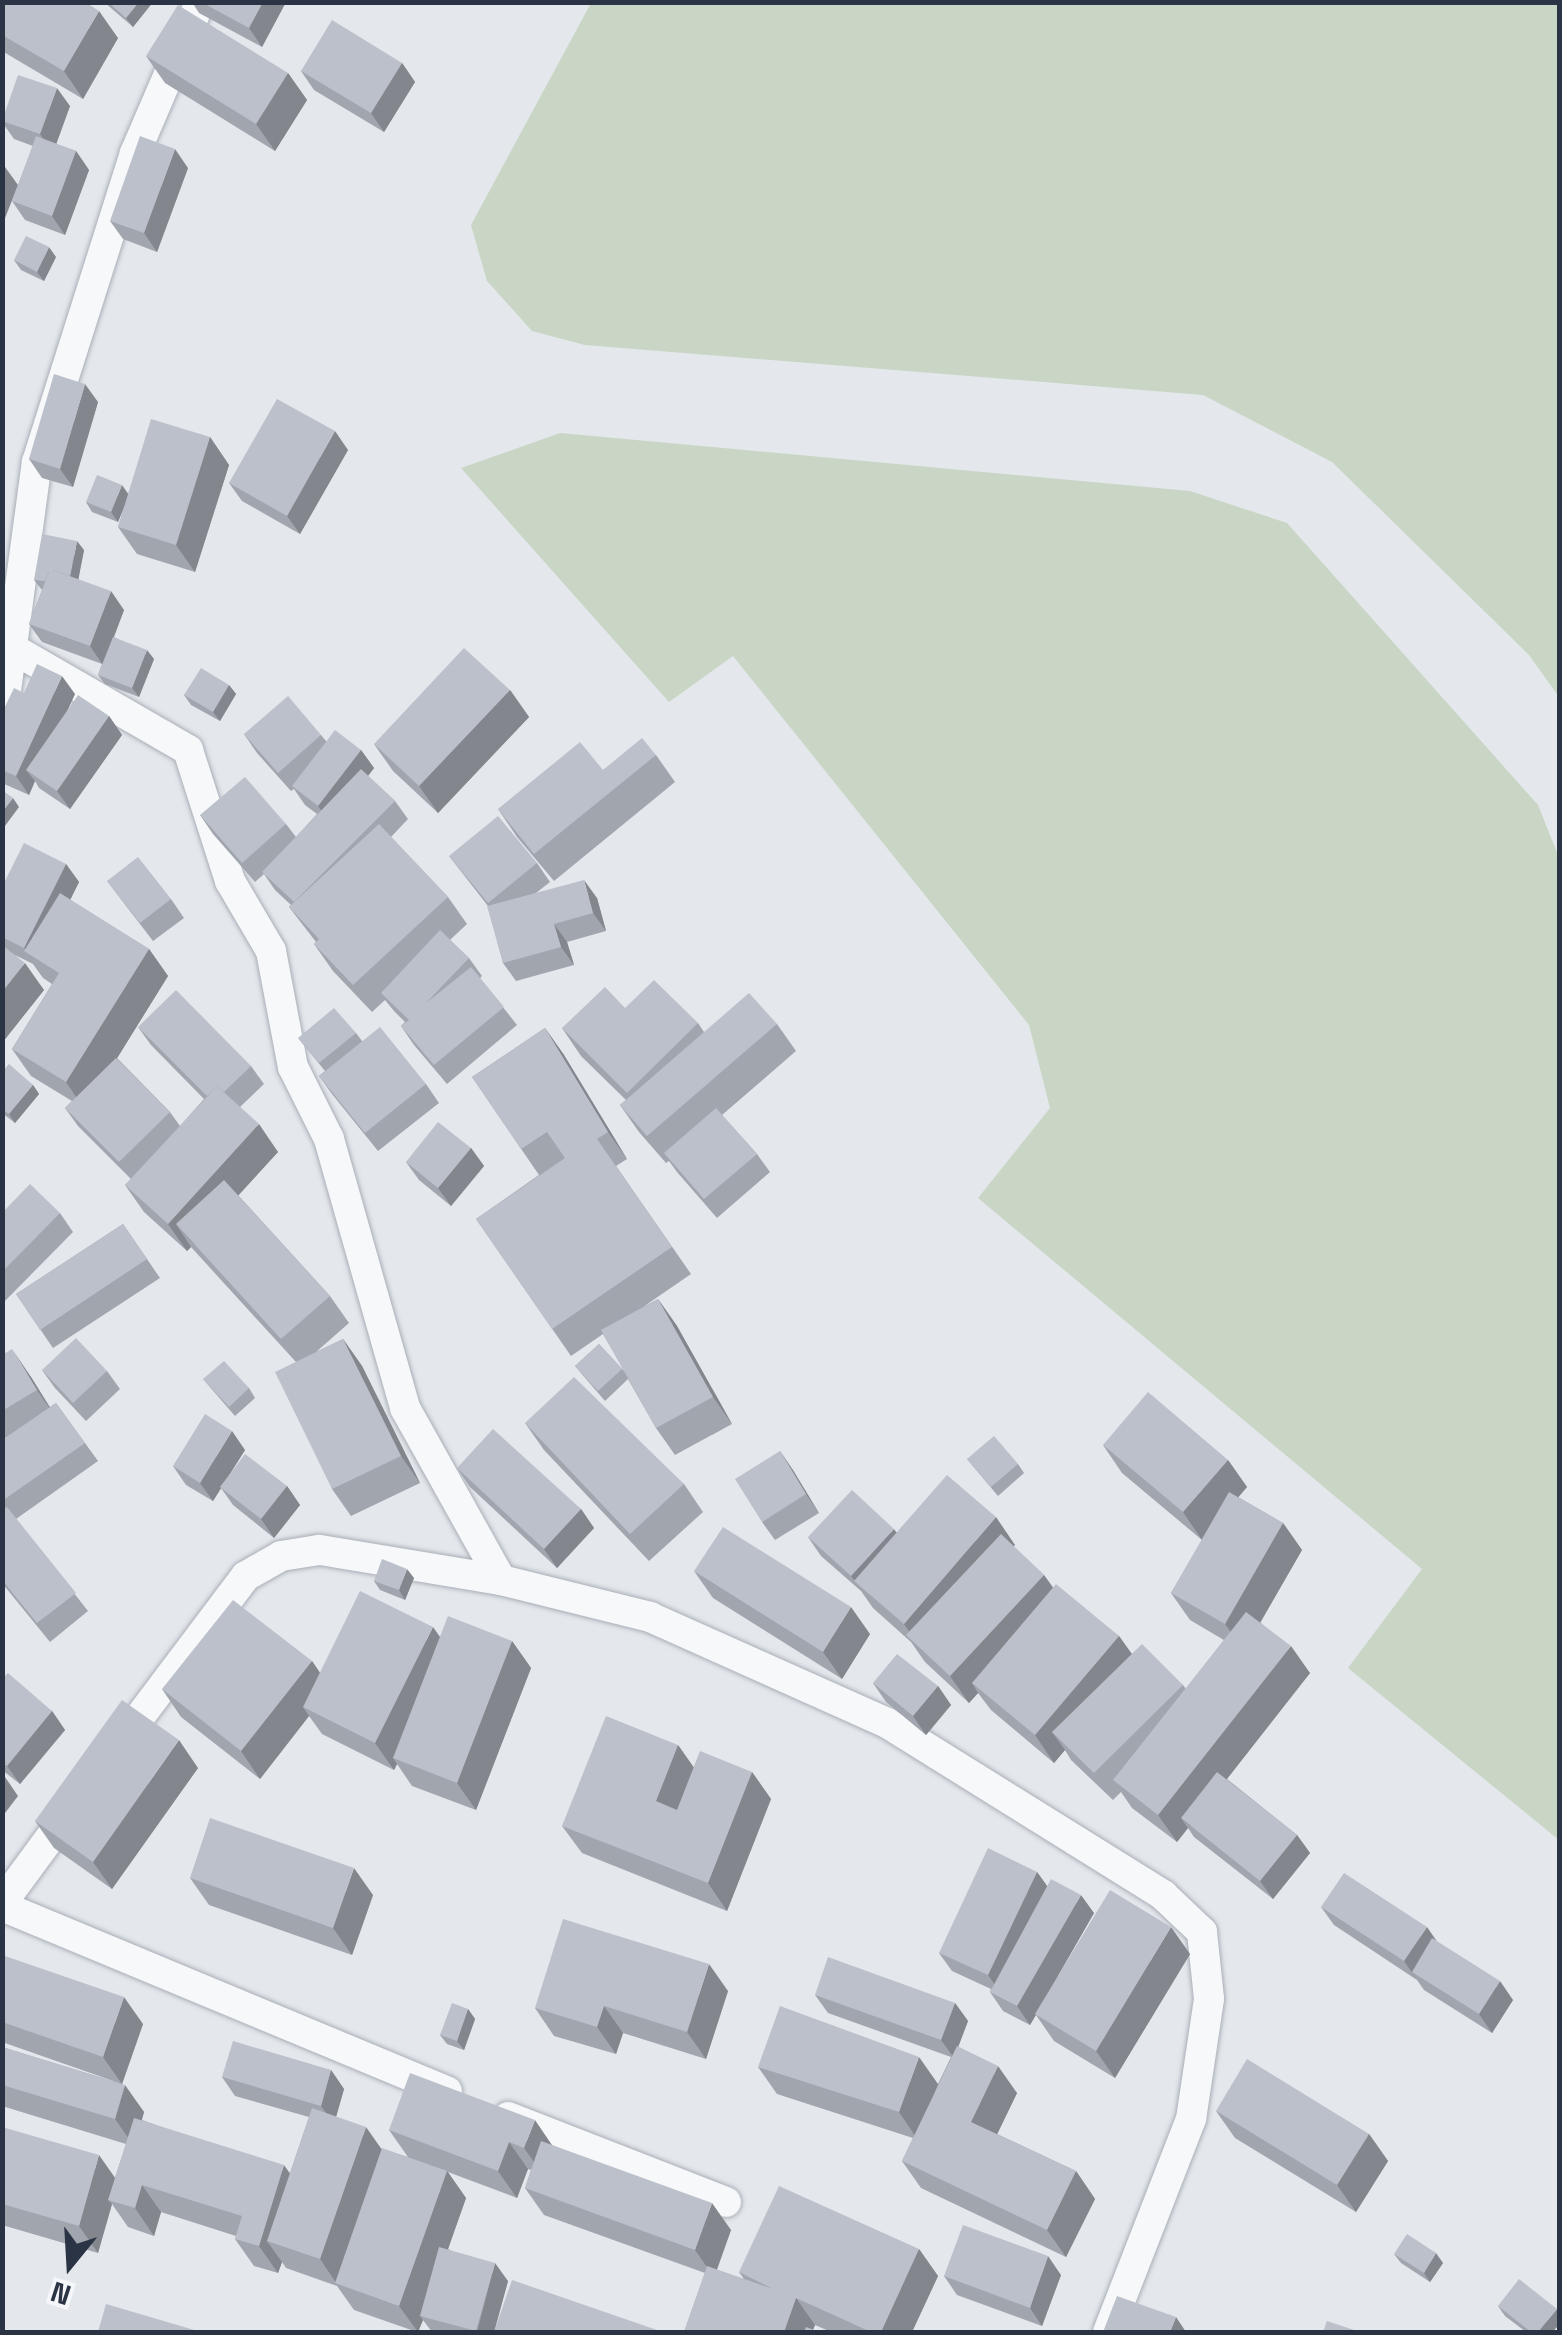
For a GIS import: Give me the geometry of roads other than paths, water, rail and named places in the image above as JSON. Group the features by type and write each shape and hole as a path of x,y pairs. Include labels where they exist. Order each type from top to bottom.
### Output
{"street":[{"path":"2,720 15,650 38,462 135,153 200,2"},
{"path":"15,650 188,750 230,881 271,951 294,1067 329,1138 405,1408 501,1580"},
{"path":"726,2202 2,1905 212,1612 281,1556 320,1550 501,1580 650,1617 886,1723 1163,1895 1202,1932 1208,1999 1191,2118 1108,2332"}]}
